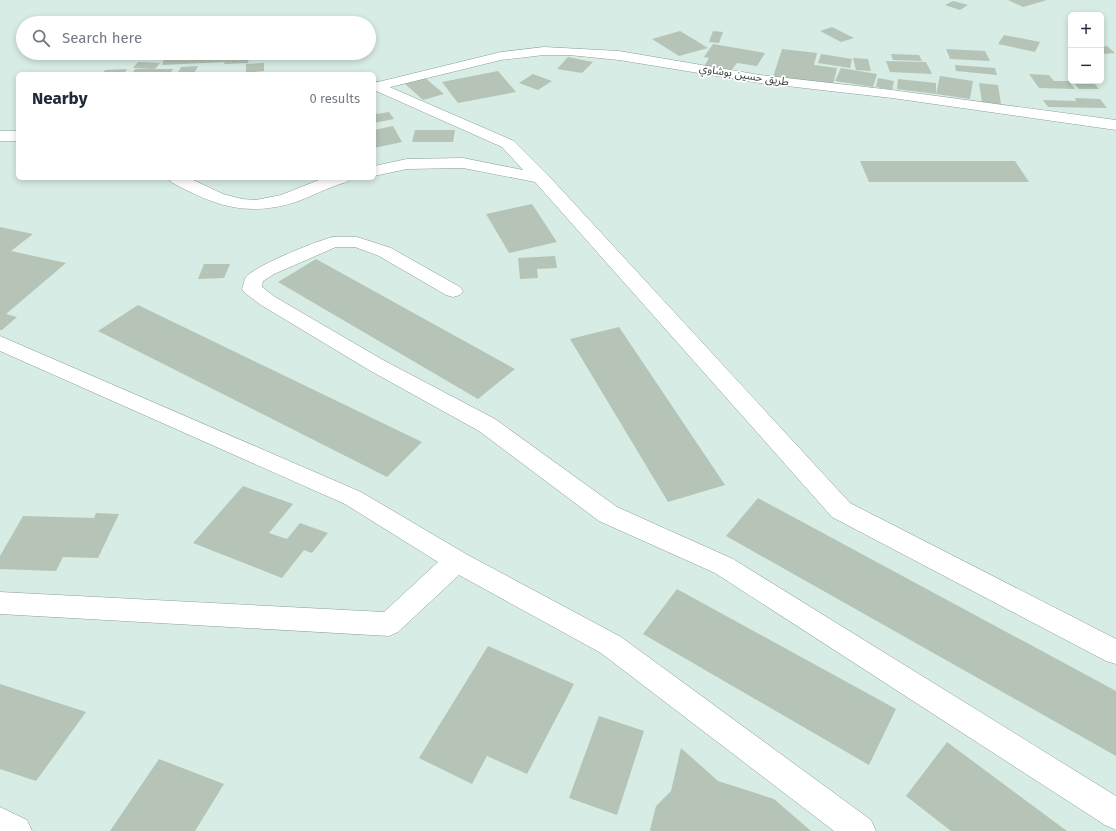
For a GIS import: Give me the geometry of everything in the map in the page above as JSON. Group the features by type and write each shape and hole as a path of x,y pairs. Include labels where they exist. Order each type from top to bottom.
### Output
{"street":[{"name":"طريق حسين بوشاوي","path":"376,86 475,61 513,54 542,51 601,53 645,58 743,76 1116,125"},
{"path":"376,86 508,144 841,510 1116,652"},
{"path":"0,136 16,136"},
{"path":"376,171 407,164 463,163 540,178"},
{"path":"181,180 206,194 231,204 254,205 286,199 336,180"},
{"path":"453,291 385,252 357,242 333,242 267,270 254,279 252,289 268,302 376,365 487,425 608,514 724,566 1116,814"},
{"path":"0,343 353,498 457,561 611,645 860,831"},
{"path":"0,603 389,624 457,561"},
{"path":"0,823 16,831"}],"building":[{"path":"1008,0 1047,0 1023,7"},
{"path":"953,1 968,5 960,10 945,5"},
{"path":"832,27 854,38 841,42 820,31"},
{"path":"680,31 708,48 679,56 652,39"},
{"path":"713,31 723,32 719,43 709,42"},
{"path":"1004,35 1040,42 1035,52 998,44"},
{"path":"713,44 765,53 757,66 737,63 730,72 703,68 709,58 704,57"},
{"path":"1104,46 1107,46 1115,53 1104,54"},
{"path":"782,49 817,53 814,65 837,68 833,85 773,77"},
{"path":"946,49 985,51 990,61 950,59"},
{"path":"821,54 852,59 850,68 818,63"},
{"path":"891,54 919,55 922,61 893,60"},
{"path":"568,57 593,62 582,73 557,69"},
{"path":"853,58 868,59 871,71 856,70"},
{"path":"164,60 249,60 248,63 224,64 225,62 162,65"},
{"path":"886,61 926,62 932,74 890,72"},
{"path":"138,62 160,63 155,69 173,69 171,72 133,72 135,69 152,69 133,68"},
{"path":"264,63 264,71 246,72 246,64"},
{"path":"955,65 995,68 997,75 956,71"},
{"path":"198,66 195,72 178,72 181,67"},
{"path":"841,68 877,74 873,87 835,81"},
{"path":"127,69 125,72 104,72 105,70"},
{"path":"498,71 516,92 458,103 442,82"},
{"path":"533,74 552,81 538,90 519,83"},
{"path":"1029,74 1049,75 1054,81 1068,81 1068,84 1071,84 1075,89 1039,88"},
{"path":"940,76 973,81 970,99 936,94"},
{"path":"424,77 444,94 423,100 404,83"},
{"path":"878,78 894,81 892,90 876,87"},
{"path":"898,79 936,83 936,94 897,89"},
{"path":"979,83 998,85 1001,104 982,102"},
{"path":"1075,84 1095,84 1099,89 1079,89"},
{"path":"1075,98 1100,99 1107,108 1048,107 1043,100 1076,101"},
{"path":"389,112 394,119 376,123 376,113 377,114"},
{"path":"393,126 402,142 376,148 376,130"},
{"path":"415,130 455,130 453,142 412,142"},
{"path":"860,161 1015,161 1029,182 869,182"},
{"path":"532,204 557,242 509,253 486,214"},
{"path":"0,227 33,234 11,251 66,263 6,314 17,317 2,330 0,330"},
{"path":"555,256 557,268 537,269 538,278 520,279 518,258"},
{"path":"316,259 515,369 478,399 278,282"},
{"path":"204,264 230,264 224,278 198,279"},
{"path":"138,305 422,442 387,477 98,331"},
{"path":"619,327 725,485 668,502 570,339"},
{"path":"243,486 293,504 269,533 287,539 300,523 328,533 312,553 304,550 282,578 193,543"},
{"path":"758,498 1116,691 1116,756 726,536"},
{"path":"96,513 119,514 98,558 63,557 56,571 0,569 0,556 23,516 94,518"},
{"path":"677,589 896,709 869,765 643,634"},
{"path":"488,646 574,684 527,774 487,756 472,784 419,758"},
{"path":"0,684 86,712 36,781 0,769"},
{"path":"599,716 644,731 617,815 569,798"},
{"path":"947,742 1067,831 951,831 906,796"},
{"path":"681,748 718,781 774,799 811,831 651,831 656,806 671,791"},
{"path":"159,759 224,784 195,831 110,831"}]}
